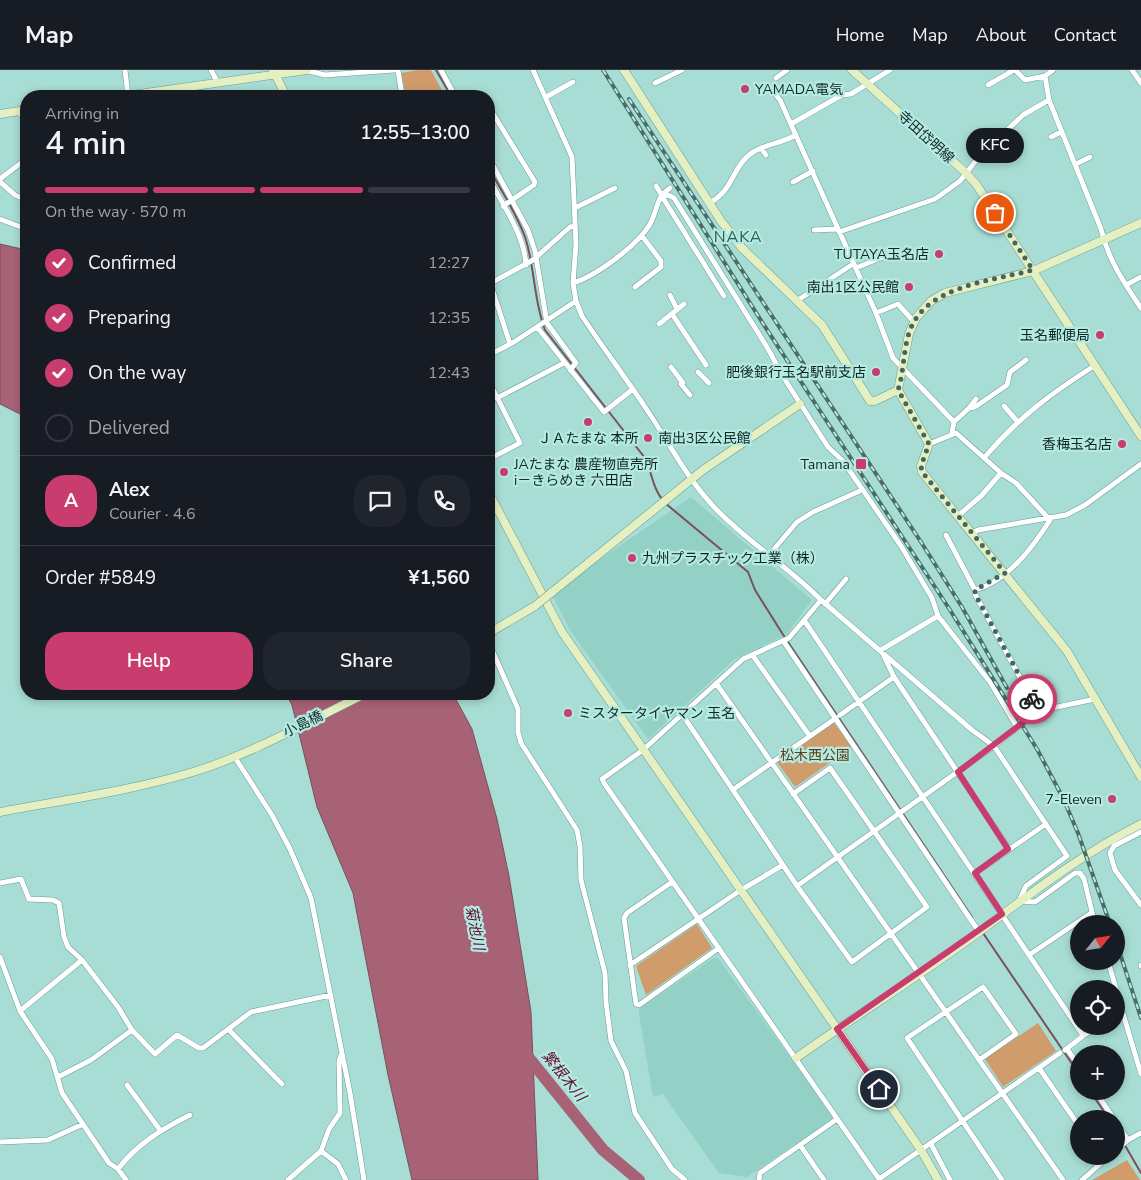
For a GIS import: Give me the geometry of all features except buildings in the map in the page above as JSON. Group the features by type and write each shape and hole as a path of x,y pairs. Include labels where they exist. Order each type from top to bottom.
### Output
{"street":[{"path":"125,70 127,90"},
{"path":"211,70 218,83"},
{"path":"169,90 274,73 306,70 325,75 394,70"},
{"path":"398,70 401,90"},
{"path":"441,70 453,90"},
{"path":"533,70 572,157 576,226 572,283 582,316 633,389 691,480 735,528 803,582 823,602 972,730 994,746 1067,856 1026,886 1019,901"},
{"path":"624,70 709,203 742,248 822,325 870,401 875,401 898,390"},
{"path":"655,83 682,70"},
{"path":"776,78 786,70"},
{"name":"寺田岱明線","path":"852,70 966,173 1033,270 1141,436"},
{"path":"791,124 890,70"},
{"path":"988,85 1014,70 1025,80 1045,76 1053,70"},
{"path":"1132,70 1141,83"},
{"path":"274,73 283,90"},
{"path":"1045,76 1049,100 1076,164 1103,238 1126,285 1141,308"},
{"path":"546,97 573,82"},
{"path":"775,94 780,100 813,171 876,313 893,358 954,422"},
{"path":"814,230 838,230 912,209 935,200 960,181 978,158 1023,115 1049,100"},
{"path":"0,114 20,111"},
{"path":"495,117 535,182 534,185 508,203"},
{"path":"1051,137 1061,132"},
{"path":"709,203 724,194 742,161 761,148 781,143 796,135"},
{"path":"761,148 766,155"},
{"path":"1076,164 1090,157"},
{"path":"20,164 0,180 14,195 20,198"},
{"path":"793,182 813,171"},
{"path":"495,172 523,247 531,261"},
{"path":"656,186 724,296"},
{"path":"575,208 615,188"},
{"path":"572,283 584,278 614,259 642,236 651,223 662,196 670,188"},
{"path":"495,189 528,230 531,261 542,323 564,363 572,368"},
{"path":"662,196 668,195 674,198 800,404 828,447 843,461 913,564 932,598 938,616 990,682 1017,727"},
{"path":"0,219 20,227"},
{"path":"929,444 898,390 908,334 922,309 945,293 1033,270 1141,223"},
{"path":"495,279 531,261 570,227 576,226"},
{"path":"635,287 661,267 661,261 642,236"},
{"path":"798,300 854,266 885,256"},
{"path":"1126,285 1141,277"},
{"path":"670,295 677,309"},
{"path":"495,300 510,344"},
{"path":"495,352 576,301"},
{"path":"660,324 684,304"},
{"path":"876,313 898,304 914,322"},
{"path":"672,314 706,366"},
{"path":"542,323 604,412 633,389"},
{"path":"970,408 1007,385 1010,372 1026,360"},
{"path":"497,398 564,363"},
{"path":"984,458 1017,421 1056,390 1094,366"},
{"path":"671,367 690,395"},
{"path":"698,372 709,383"},
{"path":"495,394 520,443 495,456"},
{"path":"952,432 954,422 970,408 976,399"},
{"path":"495,629 535,606 691,480 800,404"},
{"path":"1004,406 1017,421"},
{"path":"1050,520 1016,483 1001,473 956,432 952,432 929,444 921,466 922,472 959,515 1067,651 1141,777"},
{"path":"972,532 1050,520 1066,515 1085,506 1141,464"},
{"path":"959,515 982,495 1001,473"},
{"path":"769,554 797,522 813,512 862,490"},
{"path":"495,504 562,632 921,1150 938,1180"},
{"path":"975,590 1005,573 1022,557 1050,520"},
{"path":"946,535 975,590 975,594 1038,711"},
{"path":"804,620 1083,1036 880,1179 602,779 643,750 743,659 786,640 804,620 846,579"},
{"path":"880,650 938,616"},
{"path":"786,640 902,810 981,931"},
{"path":"880,650 894,677 1008,849"},
{"path":"753,656 809,736"},
{"path":"495,657 518,709 518,732 521,742 577,830 580,846 580,880 605,973 608,1029 626,1071 635,1113 672,1169 685,1180"},
{"path":"734,789 894,677"},
{"path":"716,684 979,1060 1000,1093 1063,1180"},
{"path":"797,886 994,746 1038,711 1095,699"},
{"name":"小島橋","path":"0,812 161,781 194,772 352,700"},
{"path":"682,714 734,789 782,865 852,962 890,932 927,907 830,768 793,794"},
{"path":"237,754 272,815 311,898 350,1093 364,1180"},
{"path":"975,873 1046,824"},
{"path":"796,1058 981,931 1019,901 1111,839 1141,824"},
{"path":"1141,832 1114,846 1110,853 1114,870 1141,906"},
{"path":"630,965 741,890 782,865"},
{"path":"1019,901 1035,902 1075,873 1080,873 1084,879 1092,913 1029,955"},
{"path":"0,883 21,879 29,899 59,902 64,937 68,947 82,960 118,1007 132,1030 155,1054 177,1035 198,1048 203,1048 251,1012 331,995"},
{"path":"672,882 627,912 624,918 636,1004 639,1005 719,948"},
{"path":"0,957 20,1010 52,1059 62,1093 81,1125 109,1163 118,1169 126,1180"},
{"path":"20,1010 82,960"},
{"path":"0,973 6,970"},
{"path":"979,1060 1016,1034 983,987 907,1038 964,1120 1002,1180"},
{"path":"1125,1020 1141,1074"},
{"path":"58,1077 91,1060 132,1030"},
{"path":"229,1030 282,1084"},
{"path":"1064,1050 1070,1056"},
{"path":"288,1180 321,1151 329,1129 340,1113 339,1061 341,1054"},
{"path":"1039,1068 1070,1113"},
{"path":"127,1085 160,1130"},
{"path":"118,1169 128,1156 160,1130 190,1115"},
{"path":"759,1180 760,1173 837,1119"},
{"path":"0,1142 48,1140 81,1125"},
{"path":"1125,1138 1127,1141 1141,1133"},
{"path":"932,1144 950,1180"},
{"path":"800,1145 824,1180"},
{"path":"321,1151 338,1164 346,1180"},
{"path":"1082,1180 1100,1165"}],"shaded area":[{"path":"691,497 812,600 787,634 735,659 648,739 570,630 551,593"},
{"path":"718,958 832,1115 832,1119 747,1177 719,1173 663,1094 653,1097 639,1014 639,1009 712,959"}],"green space":[{"path":"431,70 442,90 405,90 401,73"},
{"name":"松木西公園","path":"834,723 852,747 795,787 777,762"},
{"path":"697,924 712,948 646,995 636,966"},
{"path":"1038,1023 1056,1051 1003,1087 985,1059"},
{"path":"1127,1160 1140,1180 1092,1180 1118,1165 1125,1165"}],"water":[{"path":"0,244 20,249 20,414 0,404"},
{"name":"菊池川","path":"289,700 456,700 472,729 497,819 509,876 531,1012 538,1180 412,1180 388,1075 353,893 317,807"}],"waterway":[{"path":"436,70 448,90"},
{"path":"495,179 514,212 526,240 541,319 545,330 645,458 656,490 662,499"},
{"path":"665,503 748,572 755,590 782,633 972,917"},
{"path":"983,933 1070,1061"},
{"name":"繁根木川","path":"524,1052 603,1150 639,1180"},
{"path":"1096,1100 1103,1110"},
{"path":"1125,1145 1141,1173"}],"railway":[{"path":"603,70 762,322 950,610 1037,749 1063,798 1078,833 1107,915"},
{"path":"629,99 921,542 962,607 1007,688"},
{"path":"1125,969 1141,1018"}],"way so far":[{"path":"995,213 1033,270 945,293 931,301 922,309 908,334 898,390 903,402 929,444 921,466 922,472 1005,573 975,590 975,594 1032,699"}],"place":[{"name":"YAMADA電気","path":"745,89"},
{"name":"KFC","path":"995,213"},
{"name":"TUTAYA玉名店","path":"939,254"},
{"name":"南出1区公民館","path":"909,287"},
{"name":"玉名郵便局","path":"1100,335"},
{"name":"肥後銀行玉名駅前支店","path":"876,372"},
{"name":"ＪＡたまな 本所","path":"588,422"},
{"name":"南出3区公民館","path":"648,438"},
{"name":"香梅玉名店","path":"1122,444"},
{"name":"Tamana","path":"861,464"},
{"name":"JAたまな 農産物直売所 i－きらめき 六田店","path":"504,472"},
{"name":"九州プラスチック工業（株）","path":"632,558"},
{"name":"ミスタータイヤマン 玉名","path":"568,713"},
{"name":"7-Eleven","path":"1112,799"}],"district":[{"name":"NAKA","path":"738,237"}],"route":[{"path":"879,1089 837,1029 979,932 1002,914 975,873 1008,849 958,772 1038,711 1032,699"}]}
